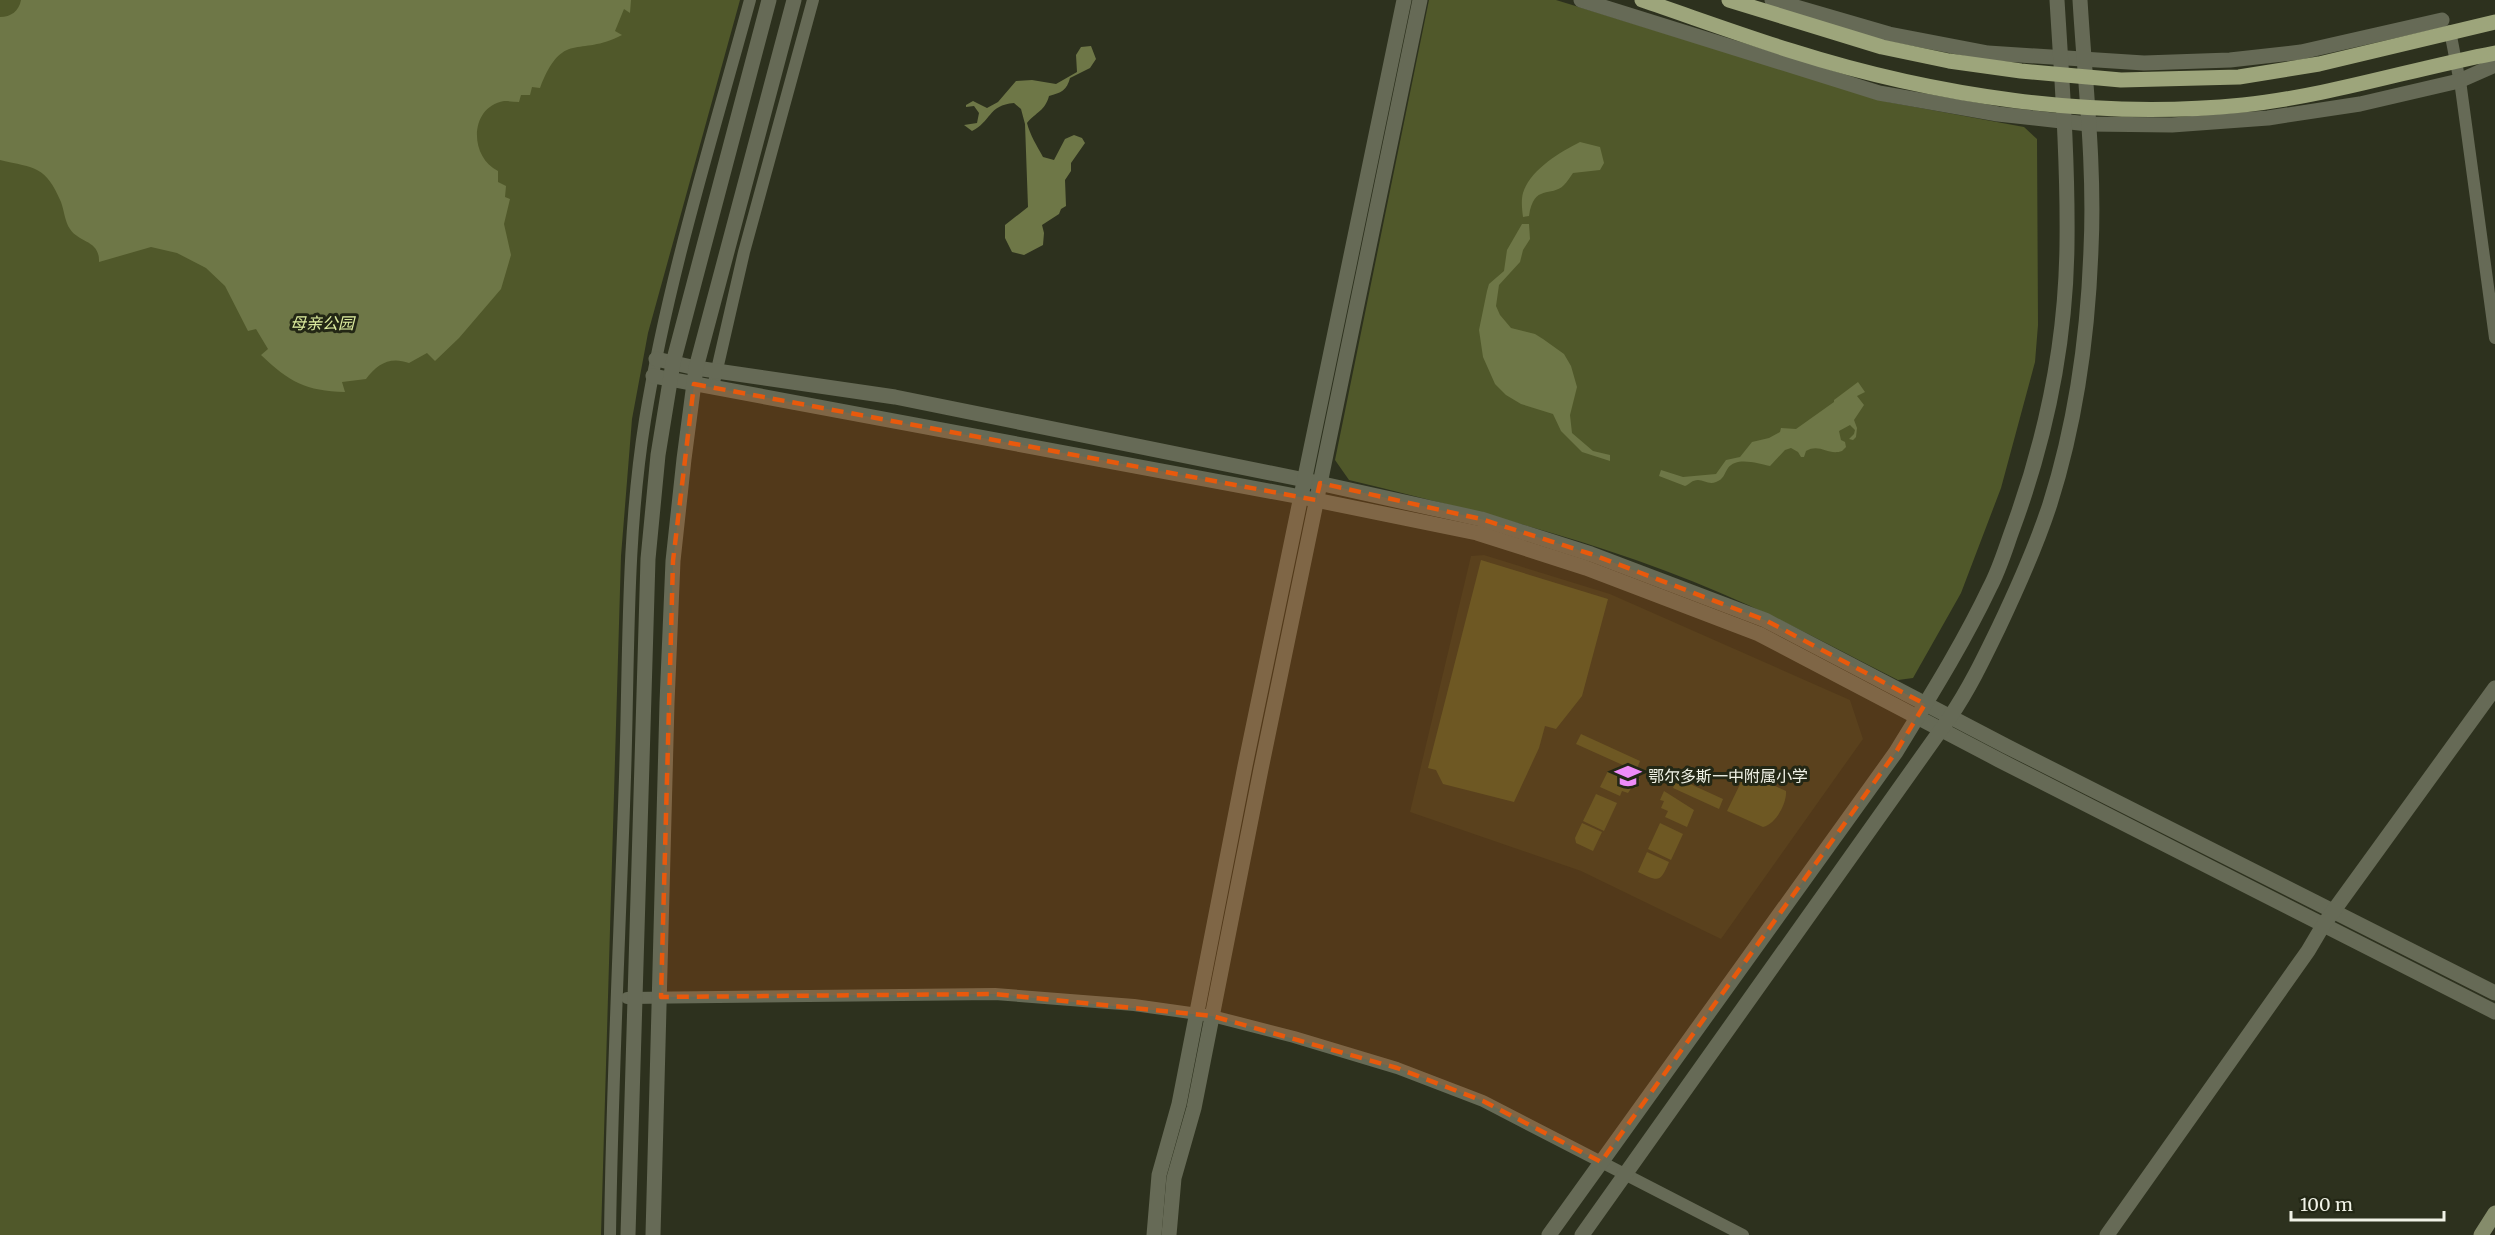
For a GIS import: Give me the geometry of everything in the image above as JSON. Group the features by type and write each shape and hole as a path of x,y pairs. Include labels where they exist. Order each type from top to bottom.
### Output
{"main road":[{"path":"1642,0 1792,51 1865,71 2020,101 2087,107 2126,109 2242,105 2326,92 2495,52"},
{"path":"1729,0 1893,49 1949,61 2121,80 2239,76 2319,64 2446,26 2495,22"},
{"path":"2481,1235 2495,1213"}],"street":[{"path":"610,1235 629,581 639,466 656,359 679,264 750,0"},
{"path":"628,1235 648,559 658,455 672,363 769,0"},
{"path":"653,1235 673,561 696,368 794,0"},
{"path":"713,387 744,252 813,0"},
{"path":"1169,1235 1174,1178 1194,1108 1205,1015 1309,499 1404,0"},
{"path":"1312,481 1420,0"},
{"path":"1581,0 1880,93 1998,114 2088,124 2172,125 2268,118 2360,104 2459,81 2495,65"},
{"path":"1772,0 1888,34 1988,53 2144,63 2230,60 2301,51 2446,26 2456,60 2495,338"},
{"path":"1549,1235 1896,752 1946,671 1991,585 2024,496 2047,414 2060,333 2067,246 2064,122 2057,0"},
{"path":"1582,1235 1969,689 2014,594 2050,504 2072,419 2085,336 2092,248 2088,124 2080,0"},
{"path":"656,359 696,368 895,398 1312,481 1481,519 1592,554 1765,620 1921,710"},
{"path":"653,376 1309,499 1477,533 1586,568 1759,634 1921,710 2329,919 2495,1012"},
{"path":"2107,1235 2495,688"},
{"path":"2329,919 2495,993"},
{"path":"618,998 995,994 1134,1005 1205,1015 1294,1037 1397,1068 1483,1101 1743,1235"},
{"path":"1154,1235 1159,1175 1205,1015"}],"highlighted area":[{"path":"694,384 1316,500 1320,483 1481,519 1591,554 1765,620 1925,704 1896,752 1601,1162 1483,1101 1397,1068 1212,1016 995,994 661,997 673,561"}],"shaded area":[{"path":"21,0 631,0 630,13 624,9 615,31 622,35 594,45 564,51 548,70 540,88 532,87 530,95 521,95 519,102 504,101 493,105 484,112 479,122 478,144 482,155 488,164 498,171 498,182 506,186 505,197 510,199 504,224 511,255 501,289 459,338 435,361 427,353 409,363 390,361 375,369 366,379 342,382 345,392 309,387 280,372 271,364 261,355 268,349 256,329 248,331 225,286 206,268 177,253 151,247 99,262 93,246 70,229 56,190 50,181 31,167 0,160 0,17 14,13"},
{"path":"1091,46 1096,59 1090,68 1070,78 1063,90 1049,96 1043,108 1027,123 1043,157 1054,160 1065,139 1074,135 1082,138 1085,143 1071,163 1071,171 1065,180 1066,206 1059,214 1042,225 1043,245 1024,255 1012,252 1005,238 1005,225 1028,207 1025,124 1021,109 1014,103 999,107 972,131 964,125 977,123 979,113 974,106 966,107 966,105 973,101 987,108 998,102 1016,81 1032,80 1056,84 1077,72 1076,55 1081,47"},
{"path":"1580,142 1600,147 1604,163 1600,170 1573,173 1559,189 1539,195 1531,206 1529,216 1523,217 1522,196 1532,177 1555,156"},
{"path":"1522,224 1529,224 1530,239 1523,250 1520,262 1499,285 1496,306 1511,328 1535,334 1564,354 1571,366 1577,387 1570,415 1572,433 1593,451 1610,455 1610,461 1582,452 1561,431 1553,414 1521,404 1506,395 1495,384 1483,357 1479,330 1489,284 1504,271 1507,250"},
{"path":"1858,382 1865,392 1857,396 1864,405 1854,420 1857,428 1856,437 1853,440 1849,439 1855,430 1850,425 1839,431 1846,447 1842,451 1832,452 1816,448 1806,451 1804,457 1801,457 1791,448 1785,450 1770,466 1748,462 1732,464 1719,481 1713,483 1696,480 1685,486 1659,476 1661,470 1683,477 1716,474 1726,460 1740,457 1752,442 1769,438 1780,432 1781,428 1796,429"},
{"name":"鄂尔多斯一中附属小学","path":"1484,555 1610,594 1850,700 1863,739 1721,939 1581,871 1410,812 1471,556"}],"green space":[{"name":"母亲公园","path":"0,0 740,0 648,333 632,419 621,556 601,1235 0,1235"},
{"path":"1429,0 1556,0 1888,102 2024,127 2037,139 2038,325 2035,362 2001,488 1961,593 1913,678 1898,680 1767,614 1651,565 1501,518 1349,480 1335,460"},
{"path":"1481,560 1608,599 1582,696 1556,729 1545,726 1539,748 1514,802 1443,784 1436,770 1428,768"},
{"path":"1581,734 1640,761 1636,771 1576,744"},
{"path":"1608,771 1640,779 1636,788 1632,787 1628,793 1622,791 1620,796 1600,787"},
{"path":"1746,772 1786,791 1780,812 1772,822 1763,827 1727,811"},
{"path":"1677,778 1723,799 1719,809 1673,788"},
{"path":"1664,791 1694,810 1687,827 1665,817 1668,811 1661,808 1664,801 1660,800"},
{"path":"1596,794 1617,803 1604,831 1583,821"},
{"path":"1582,823 1602,832 1593,851 1576,843 1575,838"},
{"path":"1660,823 1683,834 1671,860 1648,849"},
{"path":"1647,852 1669,862 1658,879 1638,872"}],"place":[{"name":"鄂尔多斯一中附属小学","path":"1628,776"}]}
